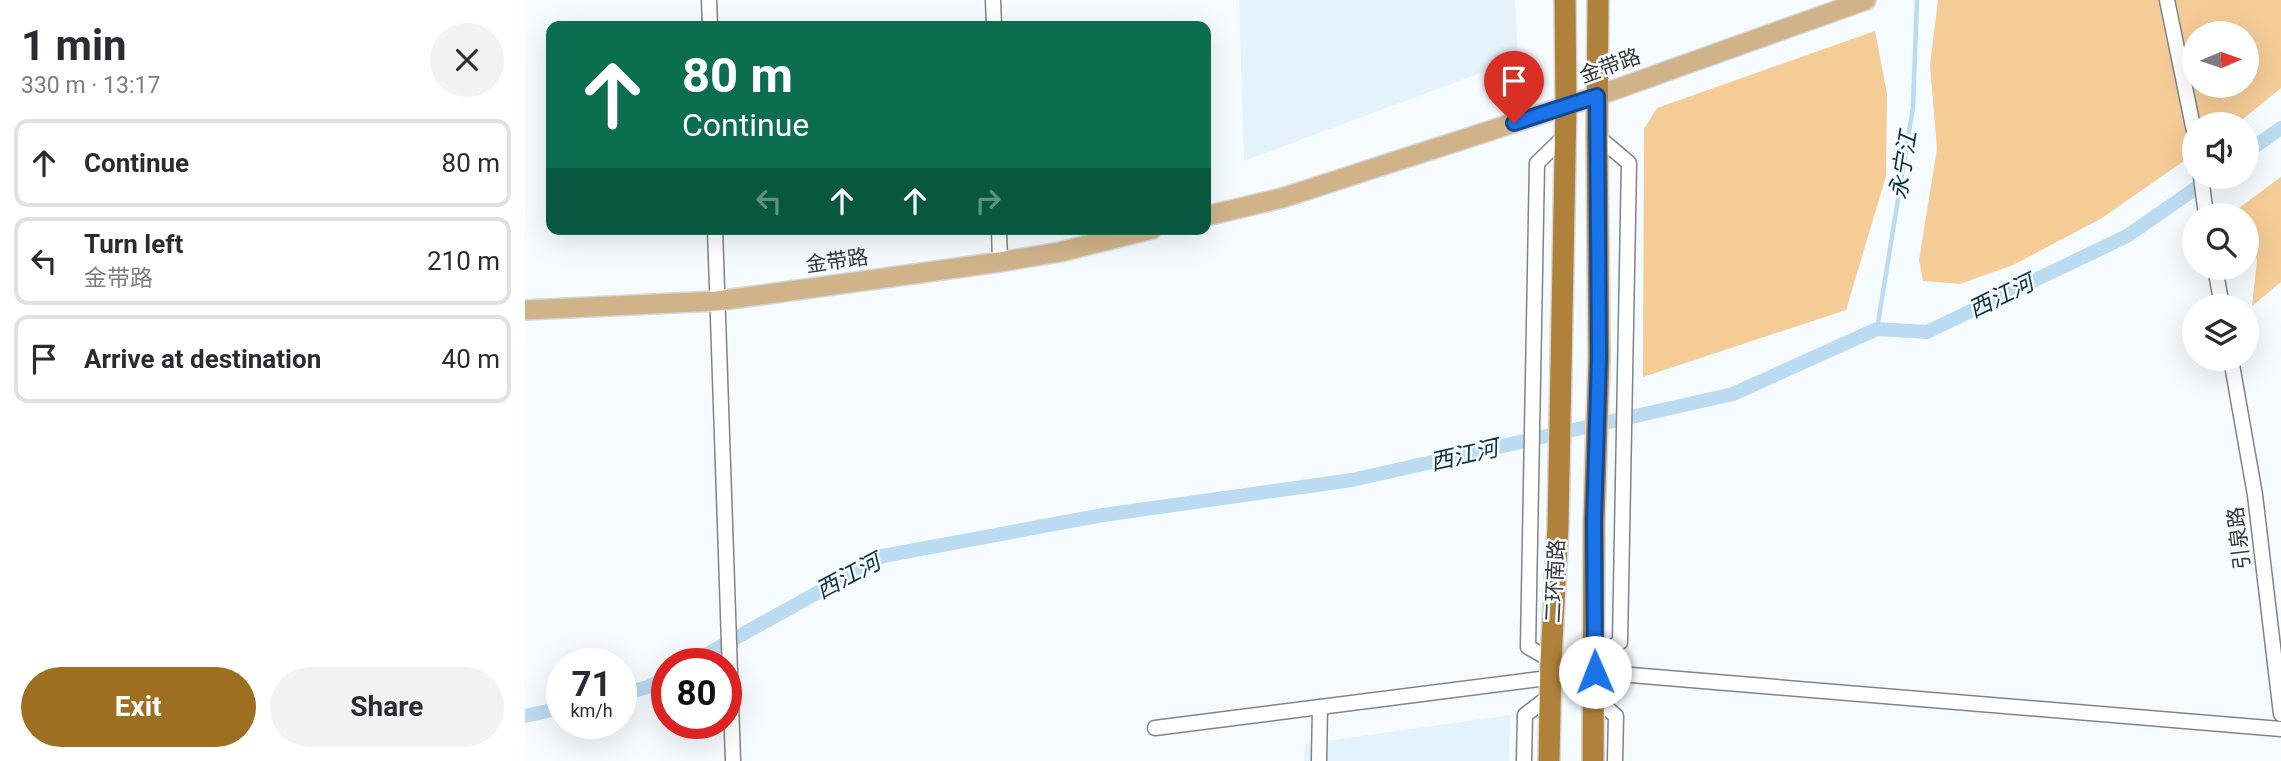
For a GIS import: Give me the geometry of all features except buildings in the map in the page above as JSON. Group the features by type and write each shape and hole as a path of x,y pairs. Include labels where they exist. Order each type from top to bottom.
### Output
{"highway":[{"name":"二环南路","path":"1549,761 1558,526 1566,106 1565,0"},
{"name":"二环南路","path":"1593,761 1594,522 1599,357 1598,0"}],"main road":[{"name":"金带路","path":"1211,215 1282,198 1597,96 1866,0"},
{"name":"金带路","path":"525,310 717,301 1000,262 1060,252 1128,235"}],"street":[{"path":"709,0 710,21"},
{"path":"993,0 994,21"},
{"path":"2167,0 2190,112"},
{"path":"1595,664 1620,642 1629,163 1597,136"},
{"path":"1551,678 1528,646 1537,163 1564,137"},
{"path":"715,235 733,761"},
{"path":"999,235 1000,262"},
{"name":"引泉路","path":"2233,371 2255,495 2281,714"},
{"path":"2264,573 2280,572"},
{"path":"1155,728 1551,678 1595,664 2281,729"},
{"path":"1524,761 1525,715 1551,678"},
{"path":"1594,697 1616,716 1615,761"},
{"path":"1319,761 1320,707"}],"shaded area":[{"path":"1239,0 1515,0 1518,59 1244,161"},
{"path":"1938,0 2281,0 2281,88 2252,112 2182,112 2182,162 2102,218 2013,265 1960,284 1923,281 1919,260 1937,149 1930,65"},
{"path":"1875,31 1887,94 1886,176 1846,310 1643,377 1644,129 1657,108"},
{"path":"2281,177 2281,282 2259,300 2259,294 2253,294 2255,280 2259,280 2259,203 2246,203"},
{"path":"1510,715 1509,761 1304,761 1305,744"}],"waterway":[{"name":"永宁江","path":"1877,329 1913,107 1917,0"},
{"name":"西江河","path":"2259,144 2281,128"},
{"name":"西江河","path":"718,648 883,556 1103,515 1352,480 1733,394 1877,329 1927,332 2127,236 2195,189"},
{"name":"西江河","path":"637,690 651,685"},
{"name":"西江河","path":"525,716 546,711"}],"route":[{"path":"1514,123 1597,96 1599,357 1594,522 1595,672"}]}
